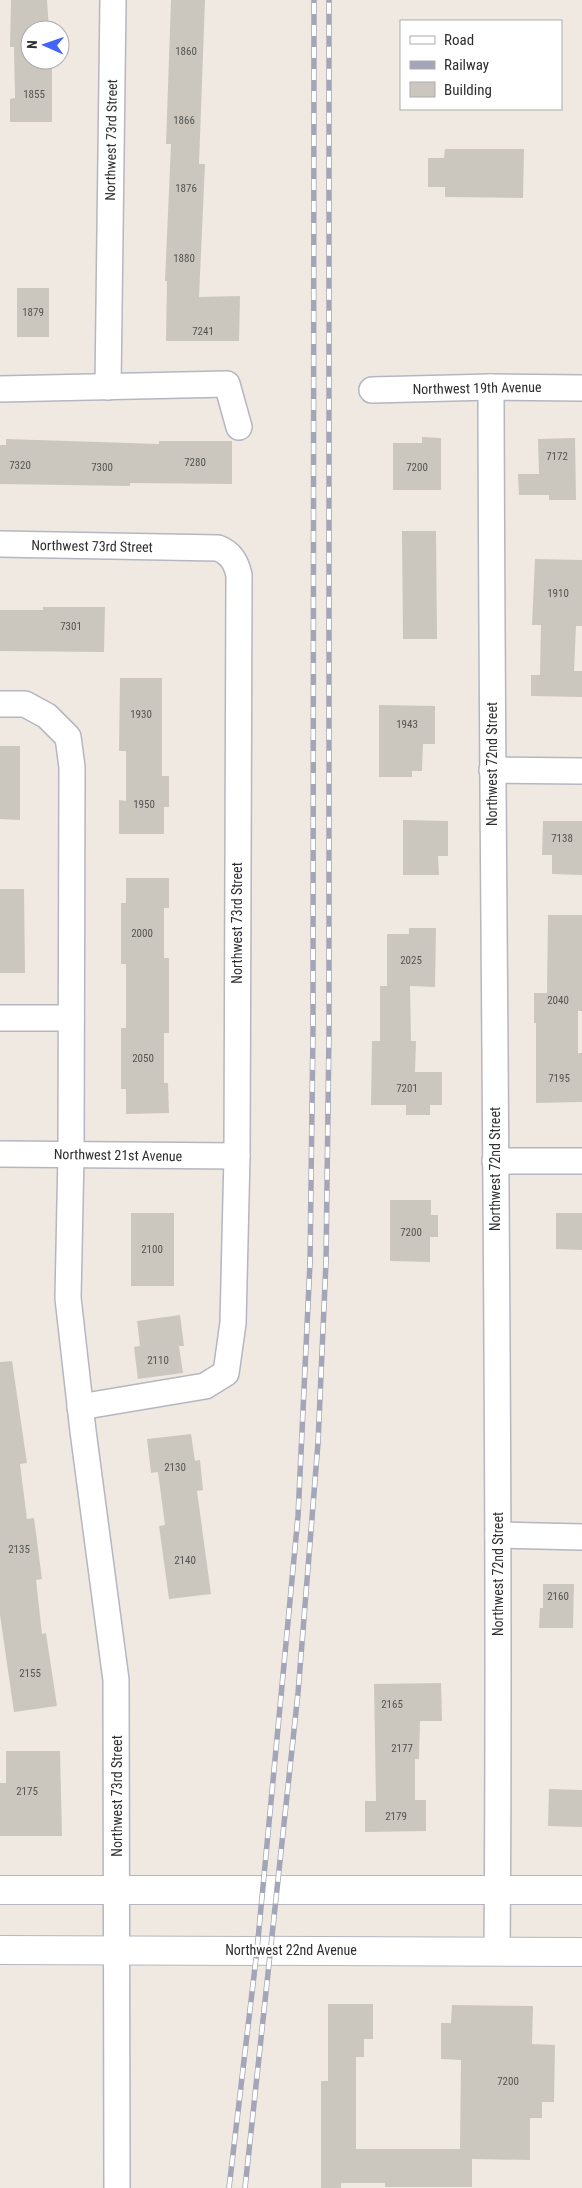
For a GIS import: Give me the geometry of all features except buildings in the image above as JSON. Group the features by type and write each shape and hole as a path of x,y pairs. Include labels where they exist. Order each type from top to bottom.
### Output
{"main road":[{"path":"0,1890 582,1890"},
{"name":"Northwest 22nd Avenue","path":"0,1950 582,1952"}],"street":[{"name":"Northwest 73rd Street","path":"108,387 113,0"},
{"path":"0,389 228,384 239,427"},
{"name":"Northwest 19th Avenue","path":"372,390 491,387 582,388"},
{"name":"Northwest 72nd Street","path":"491,387 498,1535 497,1952"},
{"name":"Northwest 73rd Street","path":"0,544 210,547 226,551 237,565 239,604 238,1098 233,1323 226,1373 206,1386 80,1407"},
{"name":"Northwest 73rd Street","path":"0,704 25,704 46,716 68,738 72,767 71,1154 68,1298 80,1407 116,1680 117,2188"},
{"path":"492,770 582,771"},
{"path":"0,1018 72,1018"},
{"name":"Northwest 21st Avenue","path":"0,1154 237,1156"},
{"path":"495,1161 582,1161"},
{"path":"498,1535 582,1537"}],"railway":[{"path":"229,2188 257,1950 298,1516 310,1263 313,1030 314,0"},
{"path":"245,2188 298,1693 318,1443 326,1262 329,1032 329,0"}]}
